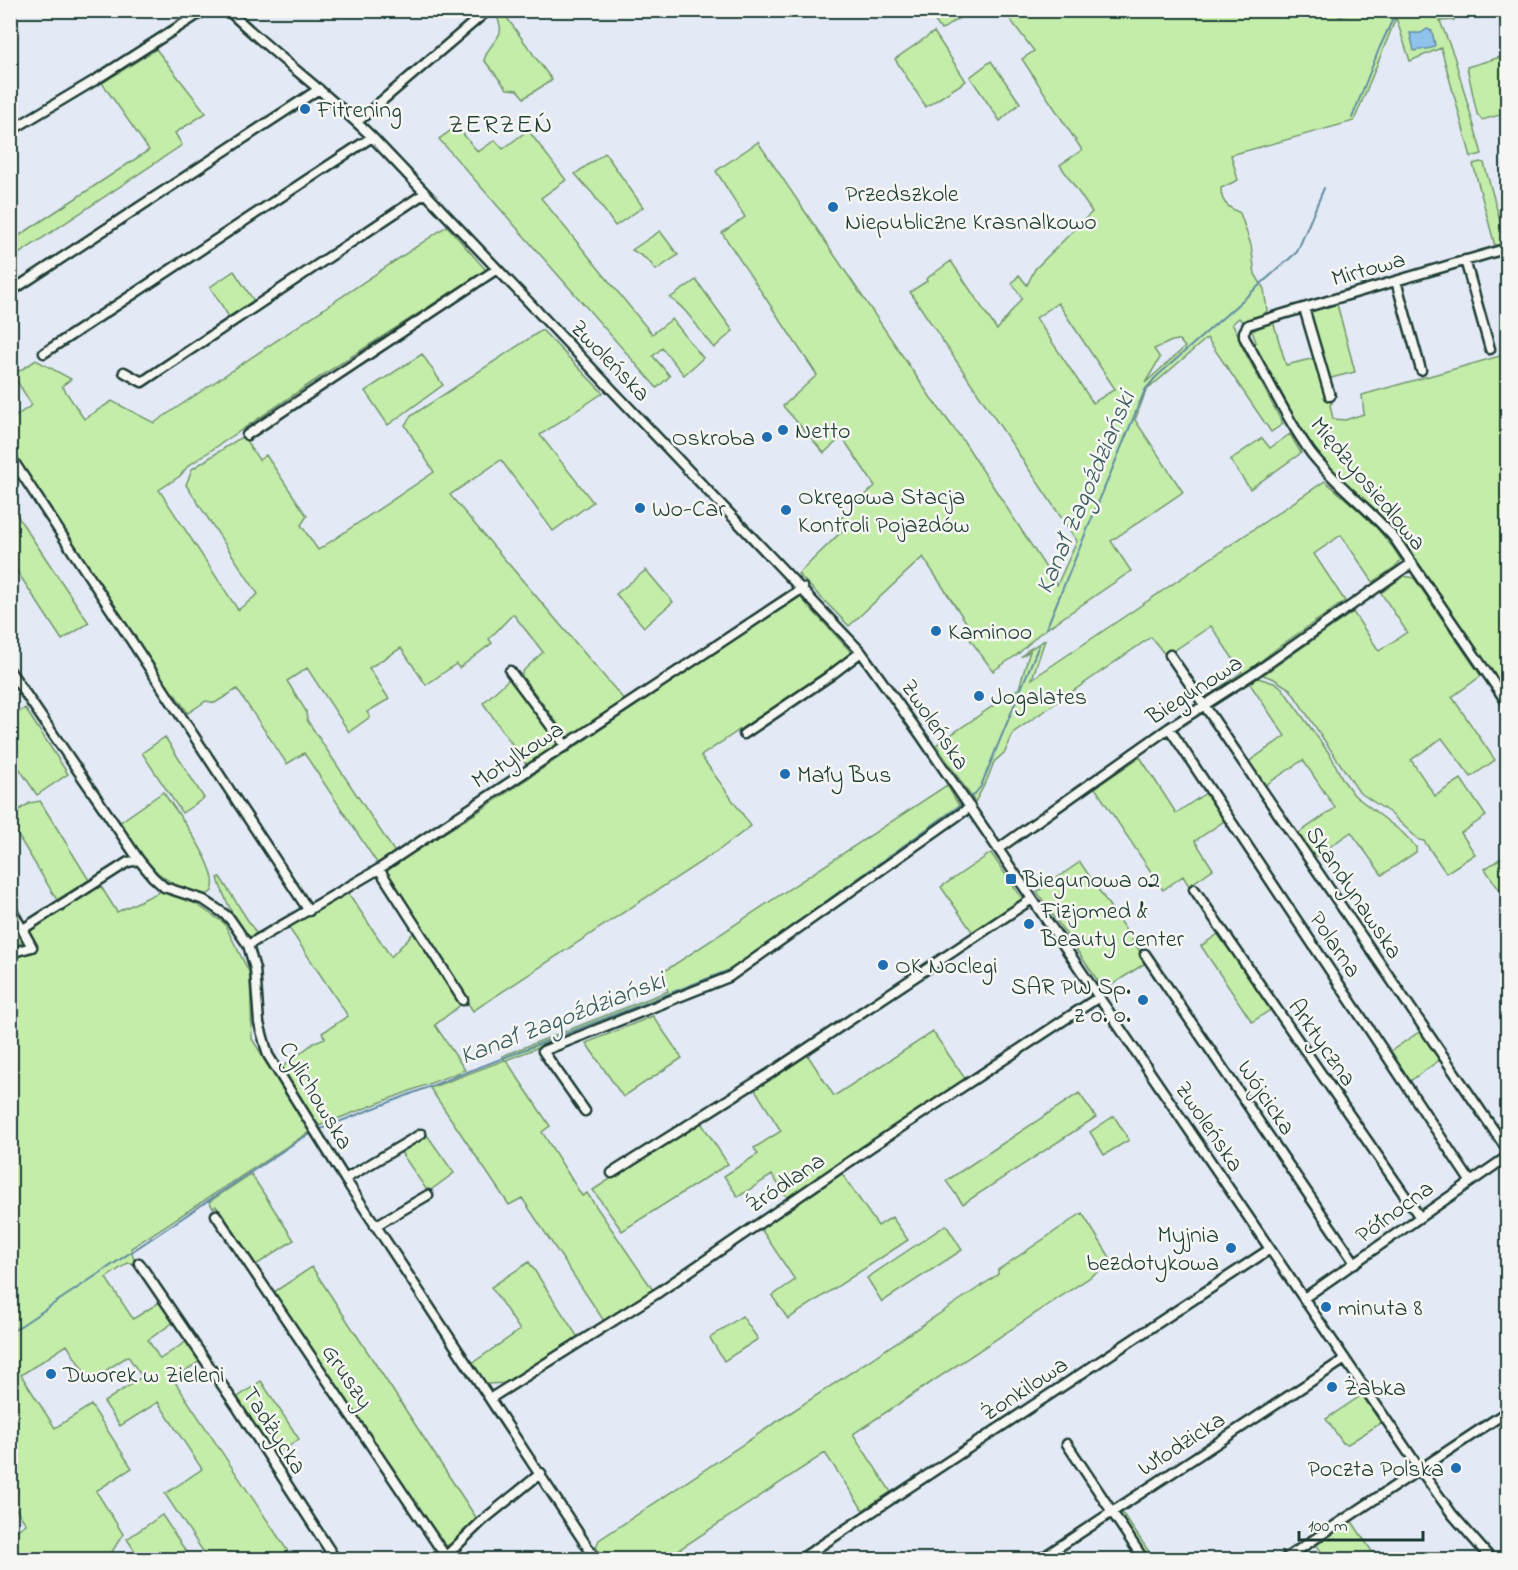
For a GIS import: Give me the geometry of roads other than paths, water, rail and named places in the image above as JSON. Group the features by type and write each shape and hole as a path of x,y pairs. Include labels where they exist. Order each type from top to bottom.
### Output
{"street":[{"path":"10,131 97,80 205,10"},
{"name":"Zwoleńska","path":"228,10 260,41 319,89 372,137 803,588 861,652 967,802 1419,1468 1452,1514 1492,1560"},
{"path":"357,122 488,10"},
{"path":"10,292 319,89"},
{"path":"44,353 372,137"},
{"path":"124,372 142,382 425,193"},
{"name":"Mirtowa","path":"1244,332 1248,325 1508,248"},
{"path":"1465,260 1490,349"},
{"path":"247,435 497,269"},
{"path":"1396,281 1421,370"},
{"path":"1304,308 1329,396"},
{"name":"Międzyosiedlowa","path":"1244,332 1244,337 1311,452 1347,493 1384,526 1412,563 1508,704"},
{"path":"10,456 309,911"},
{"name":"Biegunowa","path":"998,849 1169,728 1256,672 1412,563"},
{"name":"Motylkowa","path":"248,945 379,869 803,588"},
{"path":"744,734 861,652"},
{"name":"Skandynawska","path":"1170,655 1508,1154"},
{"name":"Cylichowska","path":"10,671 139,860 153,877 164,887 204,900 223,913 230,919 248,945 255,969 259,1023 263,1043 285,1085 375,1226 541,1473 596,1560"},
{"path":"510,671 566,746"},
{"name":"Polarna","path":"1169,728 1470,1181"},
{"path":"585,1111 543,1051 729,977 967,802"},
{"path":"23,930 128,862 139,860"},
{"path":"379,869 463,1000"},
{"name":"Arktyczna","path":"1194,889 1419,1216"},
{"path":"612,1173 772,1072 1032,899"},
{"path":"10,907 32,947 10,953"},
{"name":"Wójcicka","path":"1145,954 1355,1263"},
{"name":"Źródlana","path":"491,1398 659,1292 874,1145 1099,997"},
{"path":"345,1179 421,1134"},
{"name":"Północna","path":"1304,1298 1508,1154"},
{"path":"375,1226 428,1195"},
{"name":"Gruszy","path":"216,1215 446,1558"},
{"name":"Żonkilowa","path":"799,1560 1270,1249"},
{"name":"Tadżycka","path":"140,1263 336,1560"},
{"name":"Włodzicka","path":"1039,1560 1345,1359"},
{"path":"1283,1560 1508,1411"},
{"path":"1067,1444 1144,1560"},
{"path":"446,1558 507,1500 541,1473"}],"water":[{"path":"1427,29 1432,31 1435,45 1432,48 1414,51 1410,33 1421,33"}],"waterway":[{"name":"Kanał Zagoździański","path":"1352,118 1397,10"},
{"name":"Kanał Zagoździański","path":"1046,629 1145,390 1156,377 1297,252 1324,188"},
{"name":"Kanał Zagoździański","path":"968,799 981,786 1039,645"},
{"name":"Kanał Zagoździański","path":"318,1130 732,969 963,803"},
{"name":"Kanał Zagoździański","path":"10,1333 302,1138 313,1133"}],"place":[{"name":"Fitrening","path":"305,109"},
{"name":"Przedszkole Niepubliczne Krasnalkowo","path":"833,207"},
{"name":"Netto","path":"783,430"},
{"name":"Oskroba","path":"767,437"},
{"name":"Wo-Car","path":"640,508"},
{"name":"Okręgowa Stacja Kontroli Pojazdów","path":"786,510"},
{"name":"Kaminoo","path":"936,631"},
{"name":"Jogalates","path":"979,696"},
{"name":"Mały Bus","path":"785,774"},
{"name":"Biegunowa 02","path":"1011,879"},
{"name":"Fizjomed & Beauty Center","path":"1029,924"},
{"name":"OK Noclegi","path":"883,965"},
{"name":"SAR PW Sp. z o. o.","path":"1143,1000"},
{"name":"Myjnia bezdotykowa","path":"1231,1248"},
{"name":"minuta 8","path":"1326,1307"},
{"name":"Dworek w Zieleni","path":"51,1374"},
{"name":"Żabka","path":"1332,1387"},
{"name":"Poczta Polska","path":"1456,1468"}],"district":[{"name":"ZERZEŃ","path":"501,123"}]}
